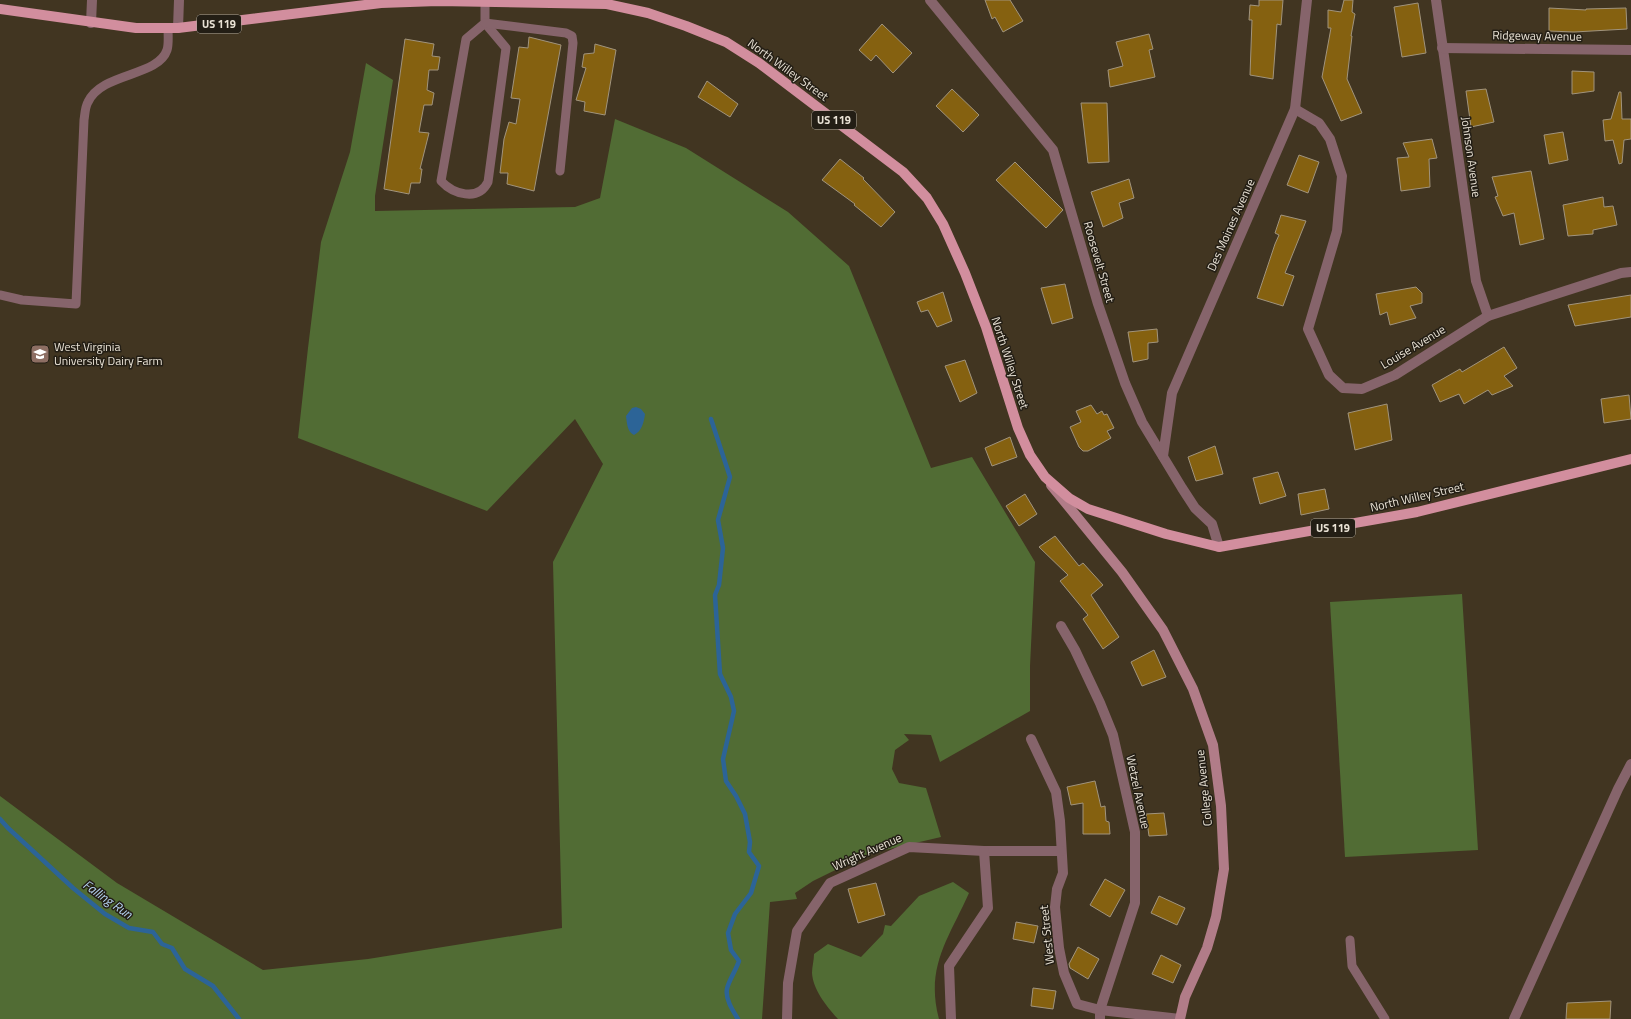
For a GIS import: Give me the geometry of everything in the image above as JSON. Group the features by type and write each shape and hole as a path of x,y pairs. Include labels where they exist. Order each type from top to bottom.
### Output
{"main road":[{"name":"US 119","path":"0,9 41,14 91,23 136,28 173,28 382,3 446,0"},
{"name":"North Willey Street","path":"446,0 607,4 648,13 686,26 726,42 758,63 903,172 927,198 946,231 965,272 986,327 1018,428 1030,456 1045,477 1069,498 1088,509 1166,534 1219,547 1417,512 1631,459"}],"street":[{"path":"91,23 92,0"},
{"path":"173,28 179,0"},
{"name":"Roosevelt Street","path":"930,0 1053,150 1098,304 1125,383 1142,422 1195,508 1212,524 1219,547"},
{"name":"Des Moines Avenue","path":"1163,456 1172,393 1295,109 1307,0"},
{"name":"Johnson Avenue","path":"1436,0 1476,281 1488,316"},
{"name":"Ridgeway Avenue","path":"1442,48 1631,50"},
{"name":"Louise Avenue","path":"1295,109 1320,123 1330,139 1342,176 1337,231 1308,329 1329,375 1343,388 1362,389 1395,375 1488,316 1621,273 1631,272"},
{"name":"College Avenue","path":"1045,477 1122,572 1163,630 1193,689 1213,745 1221,806 1224,869 1216,917 1207,948 1185,997 1180,1019"},
{"name":"Wetzel Avenue","path":"1061,626 1075,650 1100,703 1112,735 1135,832 1135,903 1100,1014"},
{"name":"West Street","path":"1031,739 1056,792 1060,821 1063,873 1057,889 1055,907 1059,948 1064,972 1077,1004 1100,1014 1180,1019"},
{"path":"1514,1019 1618,789 1631,764"},
{"name":"Wright Avenue","path":"787,1019 788,984 797,931 830,883 909,846 984,851 1061,851"},
{"path":"951,1019 949,966 988,908 984,851"}],"lane":[{"path":"485,2 485,23 506,48 488,182 485,189 481,192 462,194 452,190 441,181 466,40 485,23 566,33 572,36 573,43 560,171"},
{"path":"0,295 22,300 76,304 84,120 88,102 96,90 109,82 151,66 161,58 166,51 173,28"},
{"path":"1350,940 1352,966 1385,1019"}],"green space":[{"path":"366,63 393,80 375,196 375,211 575,207 600,198 615,119 686,148 788,212 849,266 931,468 972,457 1035,562 1030,666 1030,711 940,762 931,735 904,734 909,740 895,750 892,769 899,783 926,788 941,837 868,854 813,881 795,893 797,899 770,902 762,1019 0,1019 0,796 117,883 263,970 368,959 562,928 553,562 603,464 575,419 487,511 298,438 321,242 350,152"},
{"path":"1462,594 1478,850 1345,857 1330,602"},
{"path":"953,882 969,893 941,953 937,968 935,1001 939,1019 838,1019 825,1004 815,986 812,973 814,954 828,944 861,957 883,934 885,925 891,926 919,896"}],"water":[{"path":"636,407 641,409 645,414 641,429 634,435 629,430 626,416 632,408"}],"building":[{"path":"985,0 1010,0 1023,21 1003,32 995,17 992,19"},
{"path":"1259,0 1283,0 1281,25 1277,24 1273,79 1250,75 1252,20 1249,20 1250,5 1259,6"},
{"path":"1344,0 1353,0 1352,12 1355,14 1351,36 1347,79 1362,113 1341,121 1322,77 1331,28 1328,28 1328,10 1341,12"},
{"path":"1418,3 1426,53 1402,57 1394,7"},
{"path":"1549,8 1586,10 1626,8 1627,29 1574,32 1549,31"},
{"path":"882,24 912,53 893,73 876,55 871,61 859,50"},
{"path":"1149,34 1153,49 1149,50 1155,77 1110,87 1108,70 1123,66 1116,42"},
{"path":"529,37 561,45 534,191 507,184 508,173 500,173 504,139 509,122 516,124 520,99 511,98 519,47 528,48"},
{"path":"405,39 434,44 432,56 440,57 438,70 429,70 427,90 434,93 432,105 424,105 419,132 429,133 420,169 422,169 420,183 411,183 409,194 384,189"},
{"path":"595,44 616,50 605,115 584,111 585,102 576,100 586,68 582,67 584,54 594,53"},
{"path":"1572,71 1594,72 1594,91 1572,94"},
{"path":"707,81 738,104 730,117 698,97"},
{"path":"952,89 979,115 963,132 936,106"},
{"path":"1486,89 1494,122 1471,127 1466,91"},
{"path":"1619,92 1621,92 1622,119 1631,119 1631,139 1624,140 1622,163 1619,164 1613,140 1605,141 1603,120 1611,119"},
{"path":"1081,103 1107,103 1109,162 1088,163"},
{"path":"1563,132 1568,160 1549,164 1544,135"},
{"path":"1432,139 1437,158 1429,159 1430,187 1401,191 1397,158 1409,157 1403,143"},
{"path":"1299,155 1319,162 1308,193 1287,185"},
{"path":"840,159 864,178 863,179 895,212 881,227 854,205 855,204 822,180"},
{"path":"1015,162 1063,210 1046,228 996,180"},
{"path":"1531,171 1544,239 1520,245 1514,213 1503,216 1495,197 1498,196 1492,177"},
{"path":"1129,179 1134,198 1119,203 1123,218 1103,227 1091,192"},
{"path":"1603,197 1604,207 1613,206 1617,225 1593,230 1593,234 1568,236 1563,205"},
{"path":"1281,215 1306,221 1285,273 1294,276 1283,306 1257,298 1279,235 1275,233"},
{"path":"1065,284 1073,318 1052,324 1041,288"},
{"path":"1416,287 1422,293 1422,303 1410,306 1416,318 1390,325 1387,312 1380,315 1376,294"},
{"path":"943,292 952,321 937,327 928,310 921,312 917,302"},
{"path":"1631,295 1631,317 1575,326 1568,305"},
{"path":"1157,329 1158,342 1148,343 1148,359 1133,362 1128,332"},
{"path":"1504,347 1517,368 1504,376 1513,386 1492,395 1488,390 1464,404 1459,394 1440,402 1432,385 1460,369 1462,372"},
{"path":"965,360 977,393 960,402 945,366"},
{"path":"1629,395 1631,419 1604,423 1601,399"},
{"path":"1387,404 1392,440 1355,450 1348,413"},
{"path":"1091,405 1097,414 1102,411 1104,415 1107,414 1114,428 1107,431 1111,438 1088,451 1083,451 1079,447 1070,427 1081,422 1076,411"},
{"path":"1010,437 1017,457 992,466 985,448"},
{"path":"1215,446 1223,474 1196,481 1188,457"},
{"path":"1278,472 1286,496 1260,504 1253,478"},
{"path":"1325,489 1329,509 1301,515 1298,494"},
{"path":"1025,494 1037,514 1019,526 1006,506"},
{"path":"1055,536 1079,566 1083,563 1103,585 1091,595 1119,637 1103,649 1083,619 1088,615 1060,581 1068,575 1039,547"},
{"path":"1154,650 1166,677 1142,686 1131,662"},
{"path":"1095,781 1101,807 1105,806 1106,821 1109,822 1110,834 1083,834 1083,803 1071,805 1067,787"},
{"path":"1164,813 1167,835 1149,836 1146,814"},
{"path":"1105,879 1125,890 1110,917 1090,905"},
{"path":"876,883 885,915 858,923 848,889"},
{"path":"1159,896 1185,908 1177,925 1151,913"},
{"path":"1016,922 1038,926 1034,943 1013,939"},
{"path":"1078,947 1099,959 1088,979 1070,968 1069,964"},
{"path":"1161,955 1181,965 1173,983 1152,974"},
{"path":"1033,988 1056,991 1053,1009 1031,1006"},
{"path":"1611,1001 1610,1019 1566,1019 1567,1003"}],"waterway":[{"path":"711,419 730,477 718,520 723,548 719,585 715,595 720,674 731,697 734,711 723,759 726,781 745,814 750,842 749,852 759,866 751,893 735,914 728,933 731,950 739,961 729,983 727,997 738,1019"},
{"name":"Falling Run","path":"0,819 73,888 105,914 129,928 153,932 162,944 172,948 185,969 213,986 239,1019"}],"place":[{"name":"West Virginia University Dairy Farm","path":"40,354"}]}
